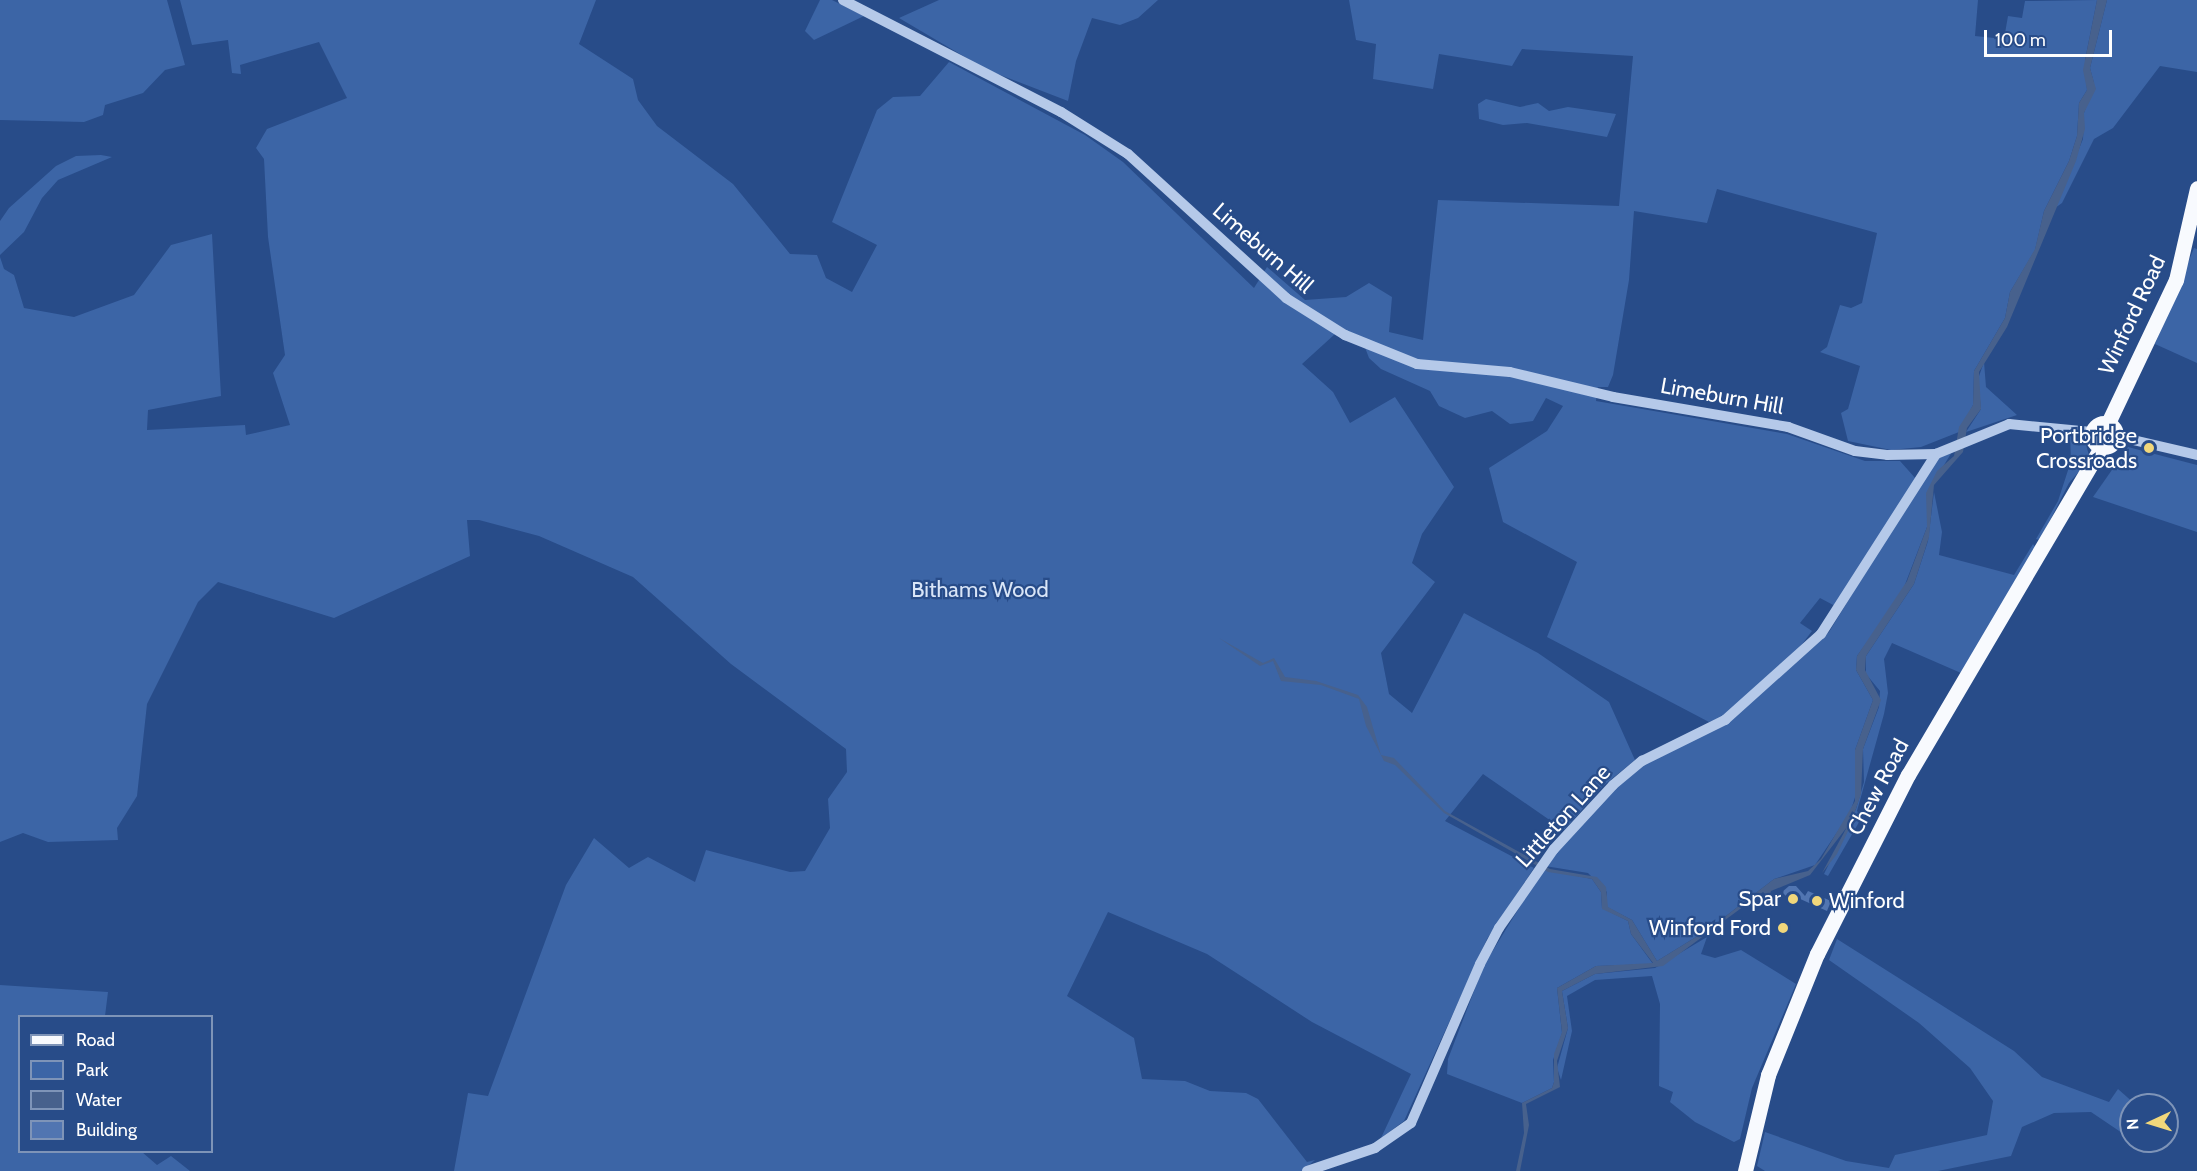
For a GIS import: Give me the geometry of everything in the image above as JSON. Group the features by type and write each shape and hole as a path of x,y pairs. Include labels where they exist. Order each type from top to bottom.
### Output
{"main road":[{"name":"Winford Road","path":"2112,430 2176,280 2197,188"},
{"path":"2097,425 2112,430 2111,445 2101,447 2092,432 2097,425"},
{"name":"Chew Road","path":"1745,1171 1768,1075 1817,954 1908,775 2101,447"}],"street":[{"name":"Limeburn Hill","path":"843,0 1061,112 1128,154 1286,298 1345,335 1417,364 1510,372 1613,397 1788,427 1855,451 1936,454"},
{"path":"1936,454 1948,447 2009,424 2092,432"},
{"path":"2112,430 2197,455"},
{"name":"Littleton Lane","path":"1307,1171 1375,1148 1411,1123 1489,946 1554,849 1635,767 1725,720 1821,634 1936,454"}],"green space":[{"path":"0,0 167,0 185,65 165,70 143,93 105,105 103,115 84,122 0,120"},
{"name":"Bithams Wood","path":"180,0 596,0 579,44 633,79 638,100 657,126 733,184 790,254 817,255 826,278 852,292 877,245 832,222 877,110 893,97 920,96 949,62 1085,135 1123,162 1254,288 1267,267 1305,300 1346,297 1369,283 1392,297 1389,332 1423,340 1438,200 1619,206 1633,56 1522,49 1512,66 1439,54 1433,89 1373,79 1376,44 1356,40 1349,0 1978,0 1975,36 2004,39 2008,16 2022,18 2025,1 2097,0 2085,60 2087,90 2079,103 2077,136 2069,161 2044,211 2035,250 2010,292 2005,318 1974,371 1973,405 1959,432 1921,447 1891,450 1848,441 1841,413 1848,409 1860,366 1820,352 1827,347 1840,305 1851,308 1862,303 1877,233 1717,189 1707,223 1634,211 1629,280 1613,375 1608,387 1598,387 1596,401 1787,434 1865,461 1900,461 1916,479 1837,607 1820,598 1800,623 1812,631 1787,664 1724,717 1709,722 1547,637 1577,562 1503,522 1489,468 1547,431 1563,406 1546,398 1533,421 1510,424 1492,411 1465,418 1439,406 1430,391 1381,369 1369,358 1361,337 1335,334 1302,364 1333,392 1350,423 1395,397 1454,487 1422,534 1412,563 1435,582 1381,653 1389,694 1412,713 1464,613 1538,653 1609,702 1635,760 1603,786 1564,830 1483,774 1445,821 1534,868 1487,939 1404,1121 1381,1138 1411,1074 1312,1022 1207,954 1108,912 1067,996 1134,1038 1142,1079 1185,1081 1210,1091 1246,1093 1258,1099 1307,1162 1315,1160 1302,1171 454,1171 468,1093 488,1096 566,885 594,838 629,868 648,857 695,882 706,850 790,872 805,871 830,828 828,799 847,772 846,749 731,664 633,577 539,536 479,520 467,520 470,556 334,618 218,582 198,602 147,704 137,796 117,828 118,840 48,842 23,833 0,842 0,257 4,269 14,275 24,308 74,317 134,295 171,245 212,234 221,396 148,410 147,430 245,425 246,435 290,425 273,373 285,355 268,237 264,159 256,148 267,129 347,98 319,42 240,65 241,74 232,73 228,40 192,45"},
{"path":"820,0 832,0 864,16 814,40 805,31"},
{"path":"939,0 1158,0 1138,18 1120,25 1092,18 1076,61 1068,101 987,70 899,18"},
{"path":"2107,0 2197,0 2197,72 2160,66 2113,128 2094,139 2062,203 2055,208 2083,139 2084,113 2094,83 2090,68"},
{"path":"1486,99 1520,107 1538,103 1549,111 1568,107 1616,114 1607,137 1527,123 1503,125 1479,119 1478,104"},
{"path":"76,156 112,157 58,180 42,198 24,232 0,255 0,221 9,208 56,166"},
{"path":"2194,248 2197,249 2197,363 2155,344"},
{"path":"1984,362 1986,387 2017,415 1966,432 1981,409 1978,379"},
{"path":"2070,434 2085,441 2090,459 2069,483 2040,540 2036,539 2058,501 2071,461"},
{"path":"1955,447 1927,493 1927,527 1901,595 1857,656 1856,670 1873,700 1855,750 1858,788 1850,813 1815,865 1774,879 1709,929 1657,961 1632,920 1607,907 1607,892 1588,873 1545,866 1606,796 1645,762 1736,716 1829,632 1937,456"},
{"path":"2128,447 2197,465 2197,532 2093,497"},
{"path":"1934,492 1942,532 1939,555 2014,575 2033,544 2036,548 1961,673 1892,643 1884,659 1888,693 1884,714 1857,811 1862,817 1828,876 1824,874 1856,809 1864,782 1863,749 1879,707 1880,691 1866,674 1866,656 1914,584 1928,541"},
{"path":"1543,869 1592,879 1601,892 1602,908 1628,921 1631,934 1653,964 1596,966 1557,988 1562,1033 1553,1060 1554,1082 1552,1088 1522,1103 1447,1074 1448,1059 1484,965"},
{"path":"1707,937 1701,954 1715,958 1741,950 1796,984 1752,1088 1740,1139 1734,1142 1695,1122 1670,1102 1673,1092 1659,1086 1660,1004 1652,976 1595,980 1567,996 1572,1031 1561,1080 1557,1068 1568,1028 1562,991 1595,974 1655,968"},
{"path":"1837,939 2014,1051 2042,1077 2109,1102 2118,1089 2122,1093 2119,1093 2119,1131 2091,1112 2054,1113 2022,1127 2011,1156 1938,1171 1765,1171 1757,1166 1765,1132 1846,1161 1889,1168 1895,1155 1987,1135 1993,1101 1970,1068 1919,1023 1829,960"},
{"path":"0,985 108,992 105,1015 18,1015 18,1153 143,1153 157,1165 171,1156 190,1171 0,1171"}],"water":[{"path":"2097,0 2107,0 2090,68 2096,89 2084,113 2085,129 2076,161 2007,327 1979,372 1981,409 1967,428 1963,452 1934,485 1929,537 1914,584 1866,656 1865,670 1881,700 1863,749 1861,794 1849,829 1837,854 1822,873 1847,827 1810,875 1771,891 1769,897 1763,892 1663,966 1595,974 1562,991 1568,1028 1557,1061 1560,1087 1526,1104 1529,1125 1520,1171 1516,1171 1524,1133 1522,1103 1552,1088 1554,1082 1554,1054 1562,1032 1557,988 1596,966 1653,963 1631,934 1628,921 1602,909 1601,892 1592,879 1548,872 1444,813 1395,765 1384,761 1366,726 1359,699 1321,685 1281,681 1273,661 1260,666 1219,638 1263,663 1274,658 1285,677 1316,681 1358,695 1367,707 1381,755 1394,758 1445,811 1550,869 1597,877 1606,887 1608,907 1632,920 1657,961 1709,929 1774,879 1808,871 1821,859 1855,801 1855,750 1873,700 1856,670 1857,656 1907,581 1927,527 1926,493 1937,471 1954,456 1959,427 1973,405 1974,371 2005,318 2010,292 2035,249 2044,211 2069,161 2077,136 2079,103 2087,90 2083,70"}],"building":[{"path":"1789,886 1796,886 1805,896 1808,891 1831,901 1827,911 1798,898 1794,904 1782,892"}],"place":[{"name":"Portbridge Crossroads","path":"2149,448"},
{"name":"Spar","path":"1793,899"},
{"name":"Winford","path":"1817,901"},
{"name":"Winford Ford","path":"1783,928"}]}
